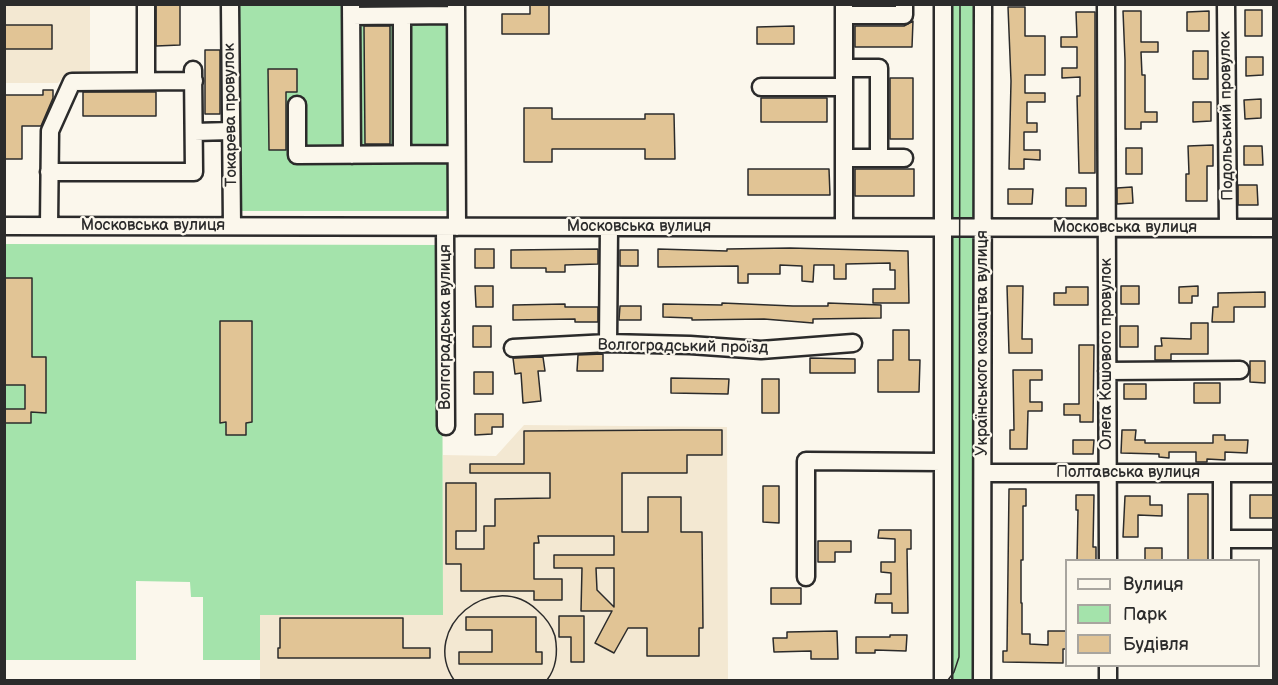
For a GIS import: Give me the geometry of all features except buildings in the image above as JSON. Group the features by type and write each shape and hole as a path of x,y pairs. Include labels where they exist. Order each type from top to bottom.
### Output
{"street":[{"path":"146,4 146,81"},
{"name":"Токарева провулок","path":"230,4 232,226"},
{"path":"844,227 844,10 904,15 904,4"},
{"path":"943,4 943,681"},
{"name":"Українського козацтва вулиця","path":"982,681 983,4"},
{"name":"Олега Кошового провулок","path":"1106,4 1107,559"},
{"name":"Подольський провулок","path":"1226,4 1228,228"},
{"path":"352,155 351,10 402,15 456,10"},
{"name":"Волгоградська вулиця","path":"446,426 451,227 456,154 456,10"},
{"path":"402,15 402,154"},
{"path":"844,68 879,68 879,158"},
{"path":"49,226 50,131 72,82 146,81 193,75 194,172 50,172"},
{"path":"760,87 844,87"},
{"path":"297,105 297,155 456,154"},
{"path":"194,132 231,131"},
{"path":"844,158 904,158"},
{"name":"Московська вулиця","path":"4,226 1274,228"},
{"path":"608,343 609,227"},
{"name":"Волгоградський проїзд","path":"513,348 608,343 762,350 853,343"},
{"path":"1107,371 1240,370"},
{"path":"806,577 806,461 943,462"},
{"name":"Полтавська вулиця","path":"983,473 1274,473"},
{"path":"1222,473 1222,559"},
{"path":"1222,539 1274,539"}],"shaded area":[{"path":"5,5 90,5 90,75 66,75 58,83 5,83"},
{"path":"524,425 727,427 728,680 260,680 260,615 443,615 443,455 496,456"}],"green space":[{"path":"233,5 465,5 465,211 235,211"},
{"path":"947,5 979,5 979,224 947,224"},
{"path":"947,231 979,231 979,680 947,680"},
{"path":"5,244 442,245 443,615 260,615 260,660 203,660 203,597 191,597 190,582 136,581 136,660 5,660"}],"tram line":[{"path":"948,680 954,672 959,657 960,4"},
{"path":"454,680 446,660 446,641 453,624 466,610 482,600 500,596 519,599 537,610 552,629 556,642 556,659 547,680"}]}
